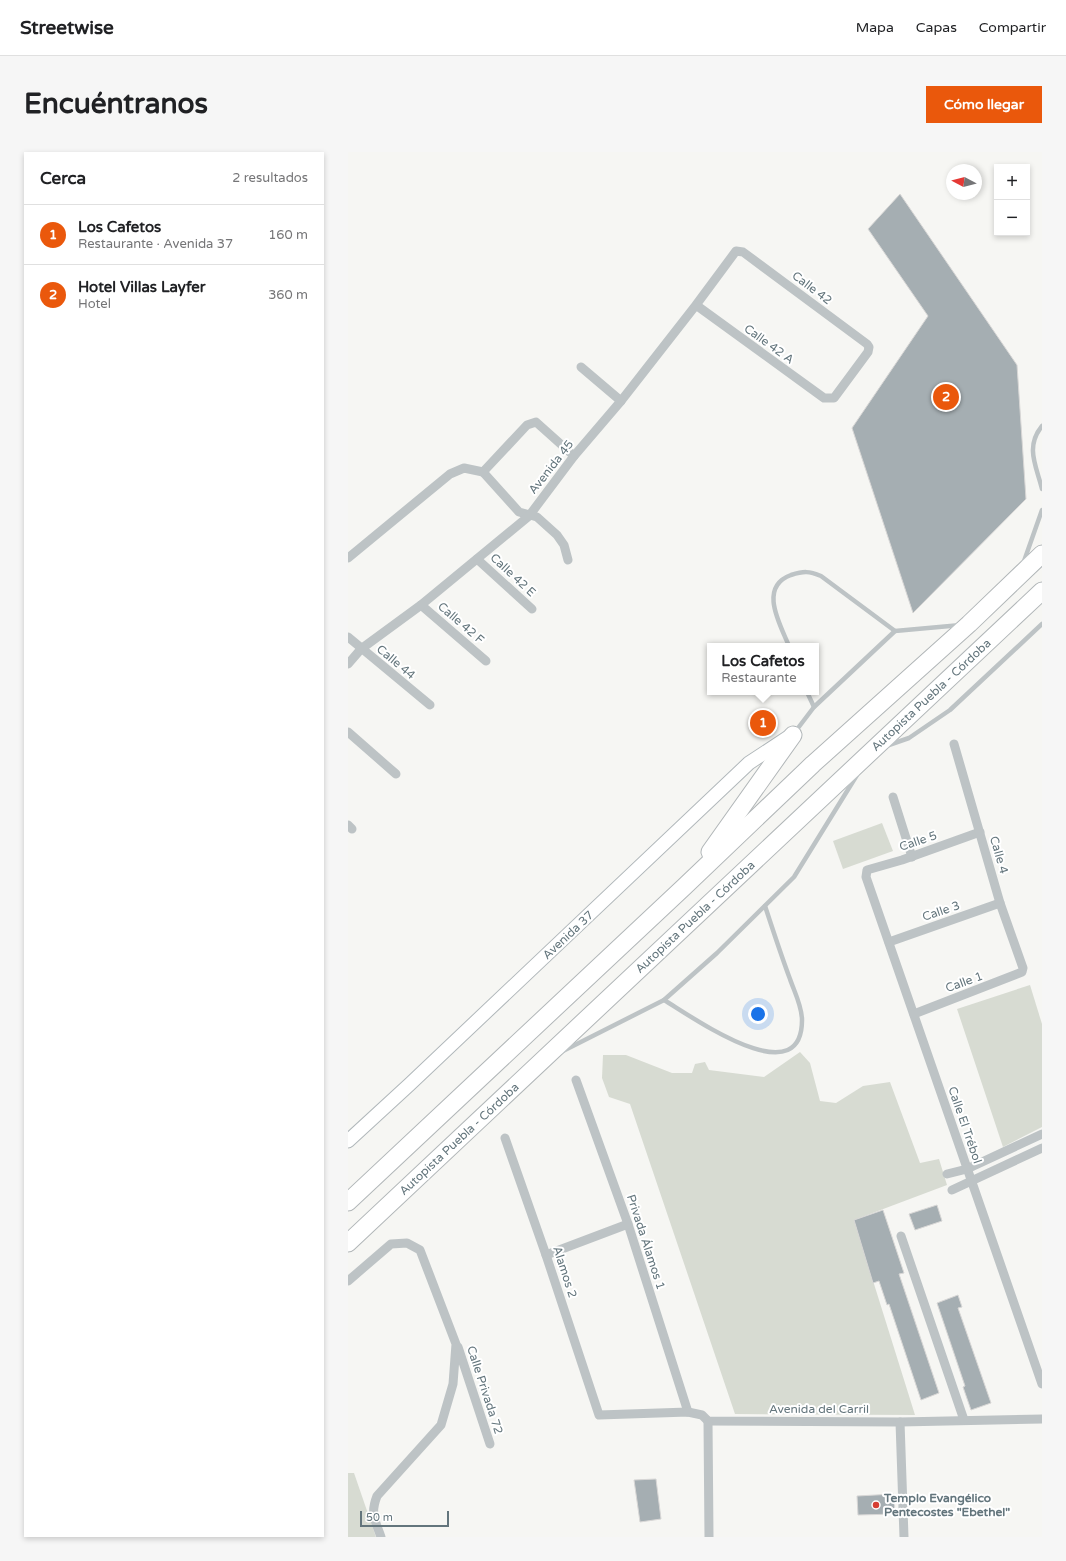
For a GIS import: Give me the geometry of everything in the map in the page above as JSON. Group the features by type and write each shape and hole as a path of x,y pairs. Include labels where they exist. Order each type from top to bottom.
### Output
{"highway":[{"path":"348,1202 813,764 969,624 1042,554"},
{"name":"Autopista Puebla - Córdoba","path":"348,1243 1042,591"},
{"path":"684,887 793,735"}],"street":[{"name":"Avenida 45","path":"348,664 361,648 420,605 529,516 574,456 621,401 736,251 739,250"},
{"name":"Calle 42","path":"739,250 869,347 868,352 834,398 829,398"},
{"name":"Calle 42 A","path":"696,305 824,398 829,398"},
{"path":"581,367 621,401"},
{"path":"483,472 531,422 536,422 574,456"},
{"path":"348,558 450,474 464,468 483,472 519,512 537,517 558,535 564,545 568,560"},
{"name":"Calle 42 E","path":"477,559 532,609"},
{"name":"Calle 42 F","path":"420,605 486,661"},
{"name":"Calle 44","path":"348,637 430,705"},
{"path":"348,732 396,774"},
{"name":"Avenida 37","path":"348,1141 416,1079 750,763 793,735"},
{"name":"Calle 4","path":"954,744 1000,903 1023,968 1022,972"},
{"path":"892,797 912,857"},
{"name":"Calle 5","path":"866,873 867,870 912,857 980,832"},
{"name":"Calle El Trébol","path":"866,873 1042,1384"},
{"name":"Calle 3","path":"889,942 1000,903"},
{"name":"Calle 1","path":"914,1014 1022,972"},
{"name":"Privada Álamos 1","path":"576,1080 628,1224 688,1412"},
{"path":"947,1174 967,1168 1042,1134"},
{"name":"Alamos 2","path":"505,1138 546,1255 599,1415"},
{"path":"952,1190 1042,1148"},
{"path":"546,1255 628,1224"},
{"path":"901,1236 964,1420"},
{"name":"Calle Privada 72","path":"348,1281 391,1244 407,1243 420,1250 456,1344 490,1444"},
{"path":"381,1537 372,1515 377,1496 441,1425 453,1384 456,1344"},
{"name":"Avenida del Carril","path":"599,1415 688,1412 702,1415 708,1421 900,1422 1042,1419"},
{"path":"708,1421 708,1537"},
{"path":"900,1422 904,1537"}],"lane":[{"path":"1042,426 1034,436 1032,452 1042,489"},
{"path":"1019,575 1042,510"},
{"path":"787,643 775,613 773,598 776,586 786,577 797,573 810,571 821,576 895,631"},
{"path":"793,735 814,707 895,631 969,624"},
{"path":"540,1063 664,1000 794,877 871,752 909,738 950,710 1042,624"},
{"path":"808,695 814,707"},
{"path":"664,1000 722,1035 746,1047 768,1052 786,1050 795,1044 800,1035 802,1019 797,998 764,906"}],"shaded area":[{"path":"882,823 893,851 843,869 833,841"},
{"path":"1030,985 1042,1024 1042,1127 1003,1147 957,1009"},
{"path":"800,1052 810,1063 820,1101 836,1103 863,1086 890,1082 920,1163 939,1159 947,1185 854,1220 915,1415 735,1414 630,1104 609,1097 602,1078 603,1055 626,1055 672,1073 692,1073 695,1064 705,1062 709,1070 764,1077"},
{"path":"348,1473 354,1473 376,1537 348,1537"}],"building":[{"path":"900,194 1017,365 1026,499 913,613 852,428 928,316 868,229"},
{"path":"937,1205 942,1221 915,1230 909,1214"},
{"path":"883,1210 904,1273 899,1274 939,1393 921,1400 889,1304 887,1305 879,1281 873,1283 854,1220"},
{"path":"958,1295 962,1307 958,1308 991,1403 971,1410 963,1387 965,1386 937,1303"},
{"path":"656,1479 661,1519 640,1522 634,1480"},
{"name":"Templo Evangélico Pentecostes \"Ebethel\"","path":"894,1494 895,1514 858,1515 857,1496"}],"place":[{"name":"Hotel Villas Layfer","path":"946,397"},
{"name":"Los Cafetos","path":"763,723"},
{"name":"Templo Evangélico Pentecostes \"Ebethel\"","path":"876,1505"}]}
